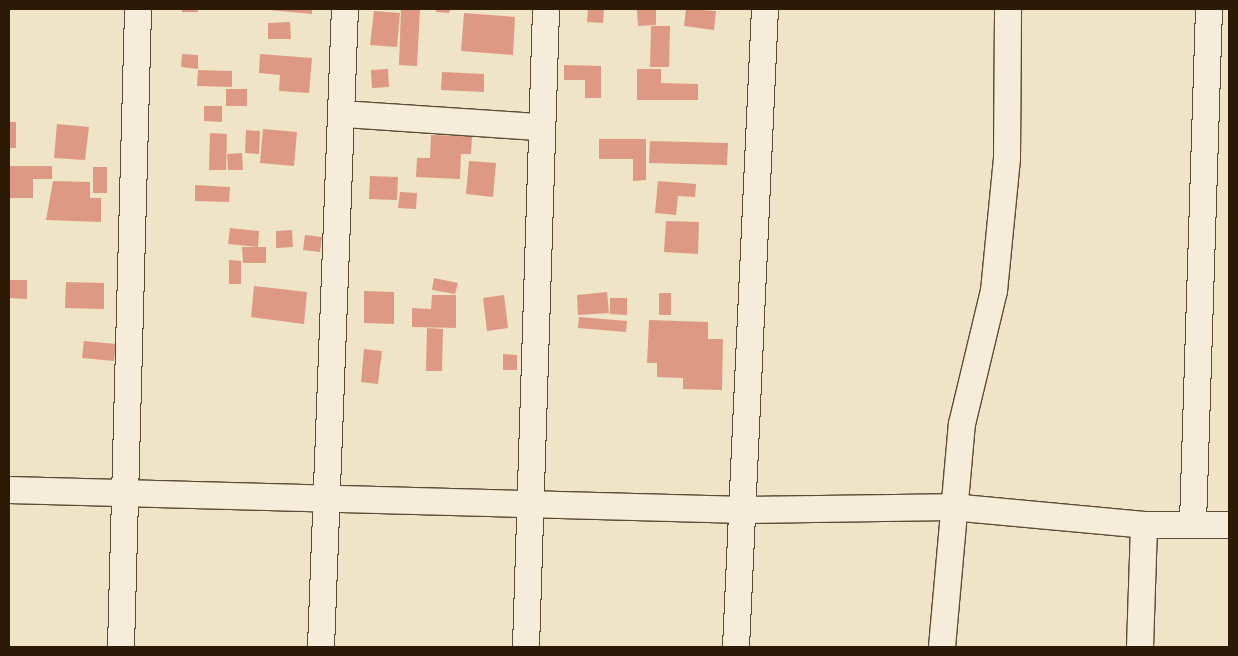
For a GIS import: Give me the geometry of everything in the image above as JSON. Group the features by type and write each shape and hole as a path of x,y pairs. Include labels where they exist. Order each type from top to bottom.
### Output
{"street":[{"path":"121,647 138,9"},
{"path":"321,647 324,497 343,114 345,9"},
{"path":"526,647 528,506 540,126 546,9"},
{"path":"736,647 745,510 766,9"},
{"path":"942,647 951,507 962,424 994,291 1007,158 1008,9"},
{"path":"1193,523 1208,9"},
{"path":"343,114 540,126"},
{"path":"9,490 324,497 528,506 745,510 951,507 1144,525 1193,523 1229,525"},
{"path":"1140,647 1144,525"}],"building":[{"path":"182,9 198,9 198,12 182,12"},
{"path":"259,9 312,9 312,14"},
{"path":"401,9 420,9 417,66 399,65"},
{"path":"436,9 450,9 449,13 436,12"},
{"path":"588,9 604,9 603,23 587,22"},
{"path":"656,9 656,25 638,26 637,10"},
{"path":"686,9 716,11 714,30 684,26"},
{"path":"374,11 400,13 397,47 370,45"},
{"path":"464,13 515,17 513,55 461,51"},
{"path":"290,22 291,39 268,39 268,23"},
{"path":"651,26 670,26 669,67 650,67"},
{"path":"182,54 198,55 198,69 181,67"},
{"path":"260,54 312,58 309,93 279,91 280,75 259,73"},
{"path":"564,65 601,66 601,98 585,98 585,80 564,80"},
{"path":"388,69 389,87 372,88 371,70"},
{"path":"637,69 661,69 661,83 698,84 698,100 637,100"},
{"path":"198,70 232,71 232,87 197,86"},
{"path":"442,72 484,74 484,92 441,90"},
{"path":"226,89 247,89 247,106 226,106"},
{"path":"204,106 222,106 222,122 204,121"},
{"path":"9,122 16,122 16,148 9,148"},
{"path":"57,124 89,127 85,160 54,158"},
{"path":"263,129 297,132 294,166 260,163"},
{"path":"246,130 260,131 259,154 245,153"},
{"path":"210,133 227,134 226,170 209,170"},
{"path":"431,135 472,136 471,154 461,154 460,179 416,177 417,158 430,158"},
{"path":"599,139 646,139 646,180 633,181 633,159 599,159"},
{"path":"650,141 728,143 727,165 649,163"},
{"path":"242,153 243,170 228,170 227,154"},
{"path":"469,161 496,163 493,197 466,194"},
{"path":"9,166 52,166 52,179 33,179 33,198 9,198"},
{"path":"93,167 107,167 107,193 93,193"},
{"path":"370,176 398,177 397,200 369,199"},
{"path":"53,181 90,182 90,198 101,198 101,222 46,220"},
{"path":"658,181 696,184 695,197 678,196 676,215 655,213"},
{"path":"195,185 230,187 229,202 195,201"},
{"path":"400,192 417,193 416,209 398,208"},
{"path":"666,221 699,222 698,254 664,252"},
{"path":"230,228 259,231 258,247 228,244"},
{"path":"292,230 293,247 276,248 276,231"},
{"path":"305,235 322,237 320,252 303,250"},
{"path":"242,247 266,247 266,263 243,263"},
{"path":"229,260 241,261 241,284 229,284"},
{"path":"434,278 458,283 455,294 432,290"},
{"path":"9,280 27,280 27,299 9,298"},
{"path":"66,282 104,283 104,309 65,308"},
{"path":"254,286 307,292 304,324 251,317"},
{"path":"364,291 394,292 394,324 364,323"},
{"path":"607,292 609,313 578,315 577,295"},
{"path":"659,293 671,293 671,315 659,315"},
{"path":"432,295 456,295 456,328 412,327 412,308 431,309"},
{"path":"504,295 508,328 487,331 483,298"},
{"path":"610,298 627,298 627,315 610,314"},
{"path":"579,317 627,321 626,332 578,328"},
{"path":"649,320 708,322 708,339 723,339 722,390 683,389 683,378 657,377 657,363 647,363"},
{"path":"427,328 443,329 442,371 426,371"},
{"path":"84,341 116,344 114,361 82,358"},
{"path":"364,349 382,351 378,384 361,382"},
{"path":"503,354 517,355 517,370 503,370"}]}
